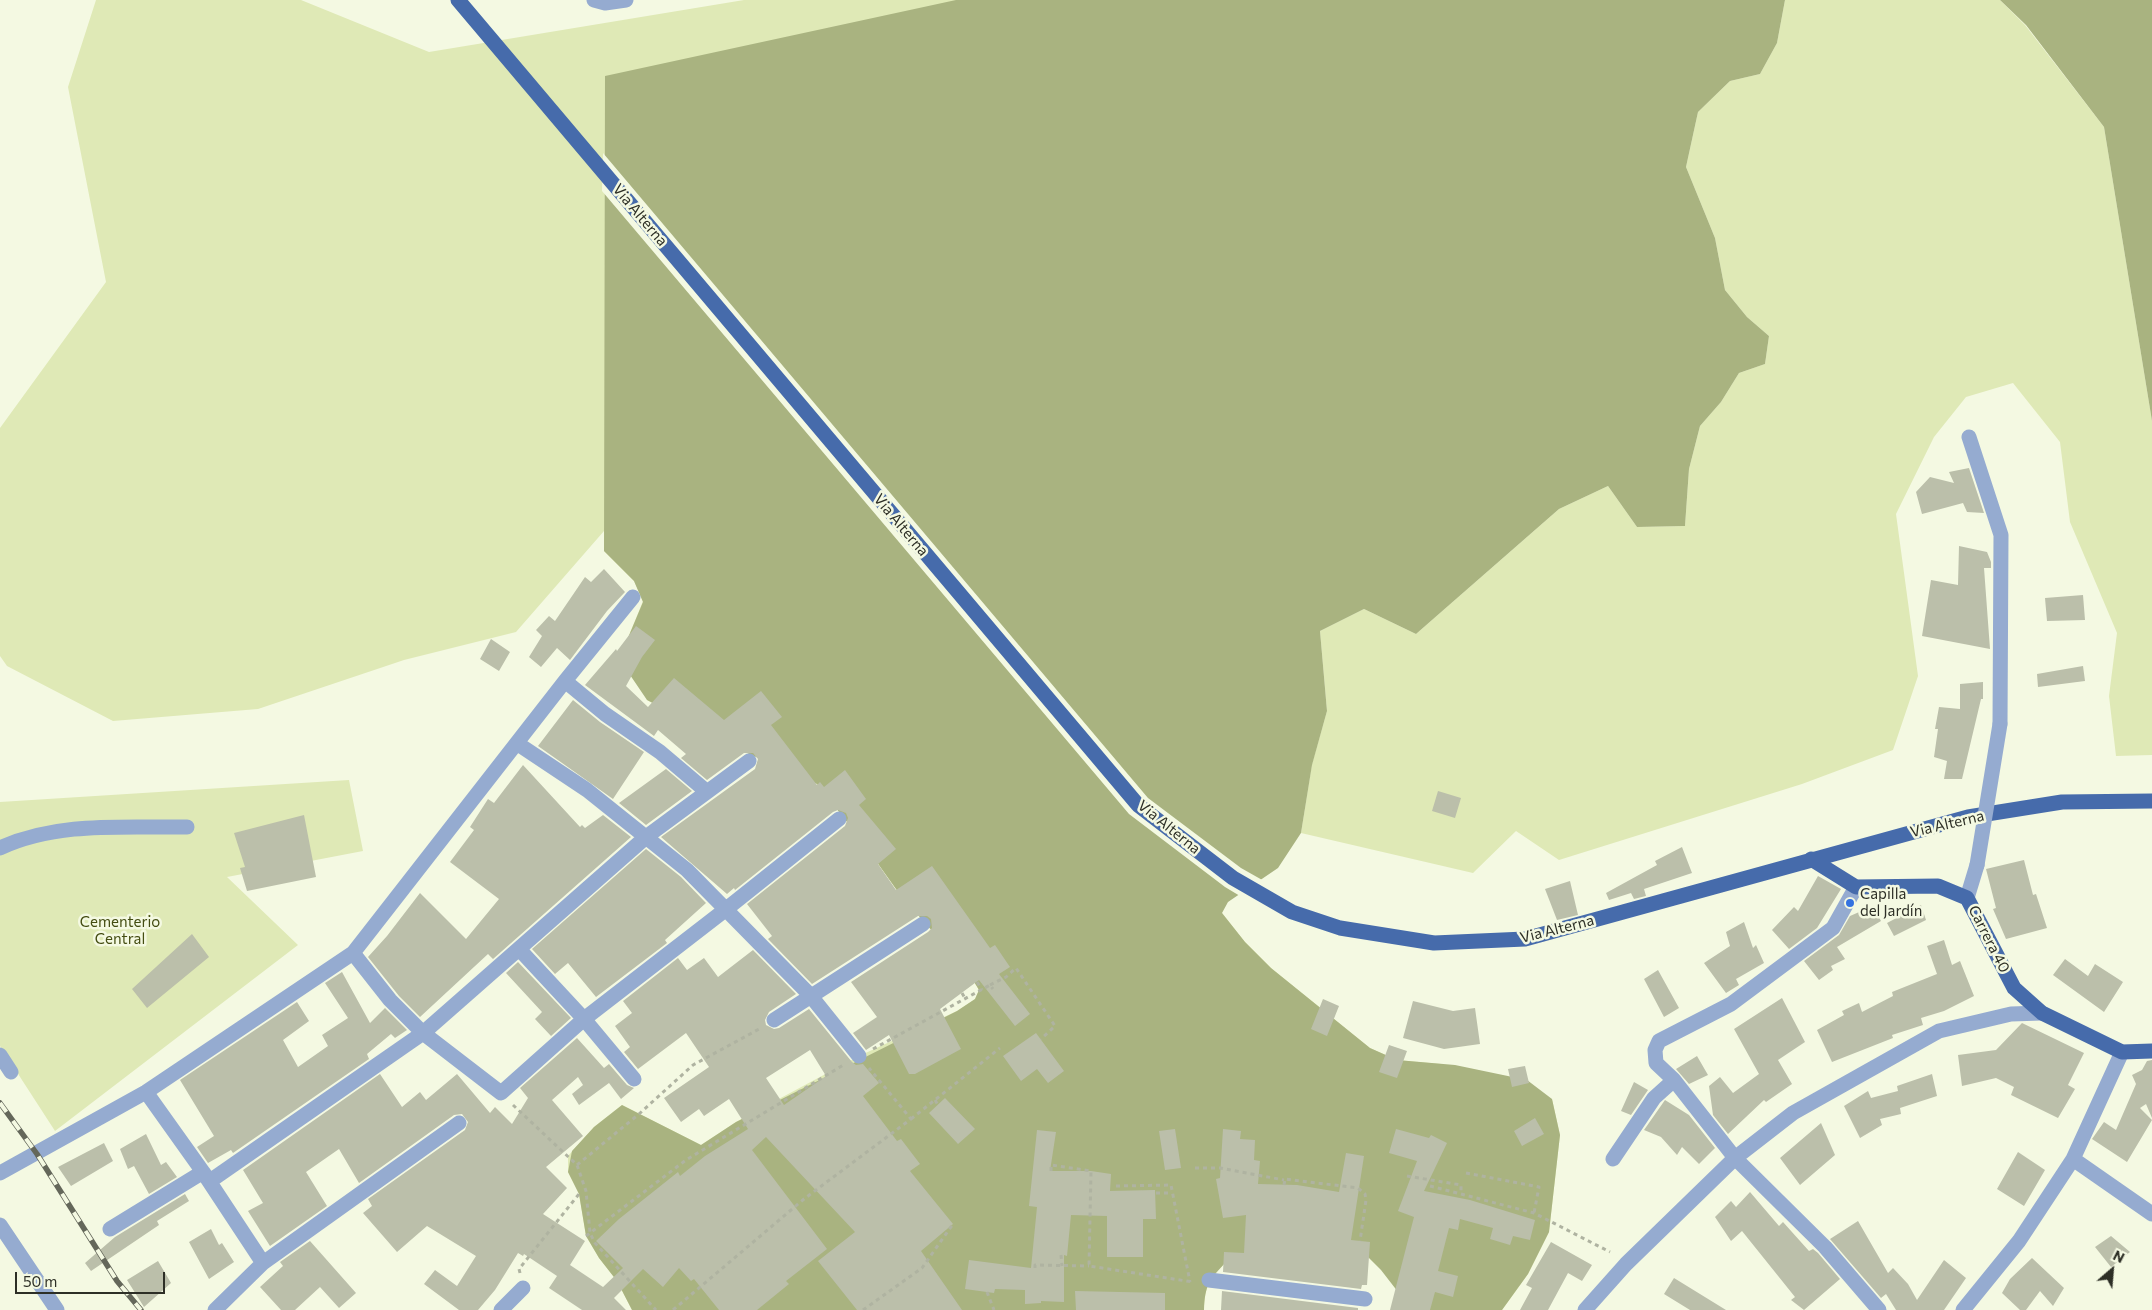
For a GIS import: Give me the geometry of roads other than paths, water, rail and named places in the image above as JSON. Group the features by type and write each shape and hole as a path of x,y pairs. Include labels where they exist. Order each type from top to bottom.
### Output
{"main road":[{"name":"Via Alterna","path":"458,0 1138,805 1233,878 1292,912 1340,928 1434,943 1525,939 1968,817 2062,802 2152,801"},
{"path":"1811,859 1856,887"},
{"name":"Carrera 40","path":"1856,887 1938,886 1968,898 2014,988 2042,1013 2122,1052"},
{"path":"2122,1052 2152,1051"}],"street":[{"path":"594,0 605,3 626,0"},
{"path":"1968,898 1977,864 2000,724 2001,535 1969,437"},
{"path":"0,1173 146,1092 353,953 518,744 565,681 634,597"},
{"path":"565,681 605,714 660,752 706,792"},
{"path":"518,744 587,790 687,870 810,995 860,1056"},
{"path":"110,1229 206,1177 423,1033 646,837 749,761"},
{"path":"353,953 390,1000 423,1033 501,1094 584,1018 726,910 838,819"},
{"path":"0,848 14,842 68,828 187,827"},
{"path":"1856,887 1833,928 1731,1004 1660,1041 1655,1050 1656,1063 1674,1080 1735,1158 1825,1247 1879,1310"},
{"path":"774,1020 810,995 923,924"},
{"path":"519,949 584,1018 634,1079"},
{"path":"1585,1310 1626,1264 1735,1158 1793,1113 1939,1031 2011,1014 2042,1013"},
{"path":"1963,1310 2019,1241 2073,1159 2122,1052"},
{"path":"0,1055 11,1072"},
{"path":"1613,1159 1654,1098 1674,1080"},
{"path":"146,1092 206,1177 262,1263"},
{"path":"215,1310 262,1263 459,1124"},
{"path":"2073,1159 2152,1214"},
{"path":"0,1225 57,1310"},
{"path":"1209,1280 1364,1299"},
{"path":"502,1310 523,1288"}],"railway":[{"path":"0,1103 37,1154 117,1281 141,1310"}],"place":[{"name":"Capilla del Jardín","path":"1850,903"}],"park label":[{"name":"Cementerio Central","path":"120,930"}]}
